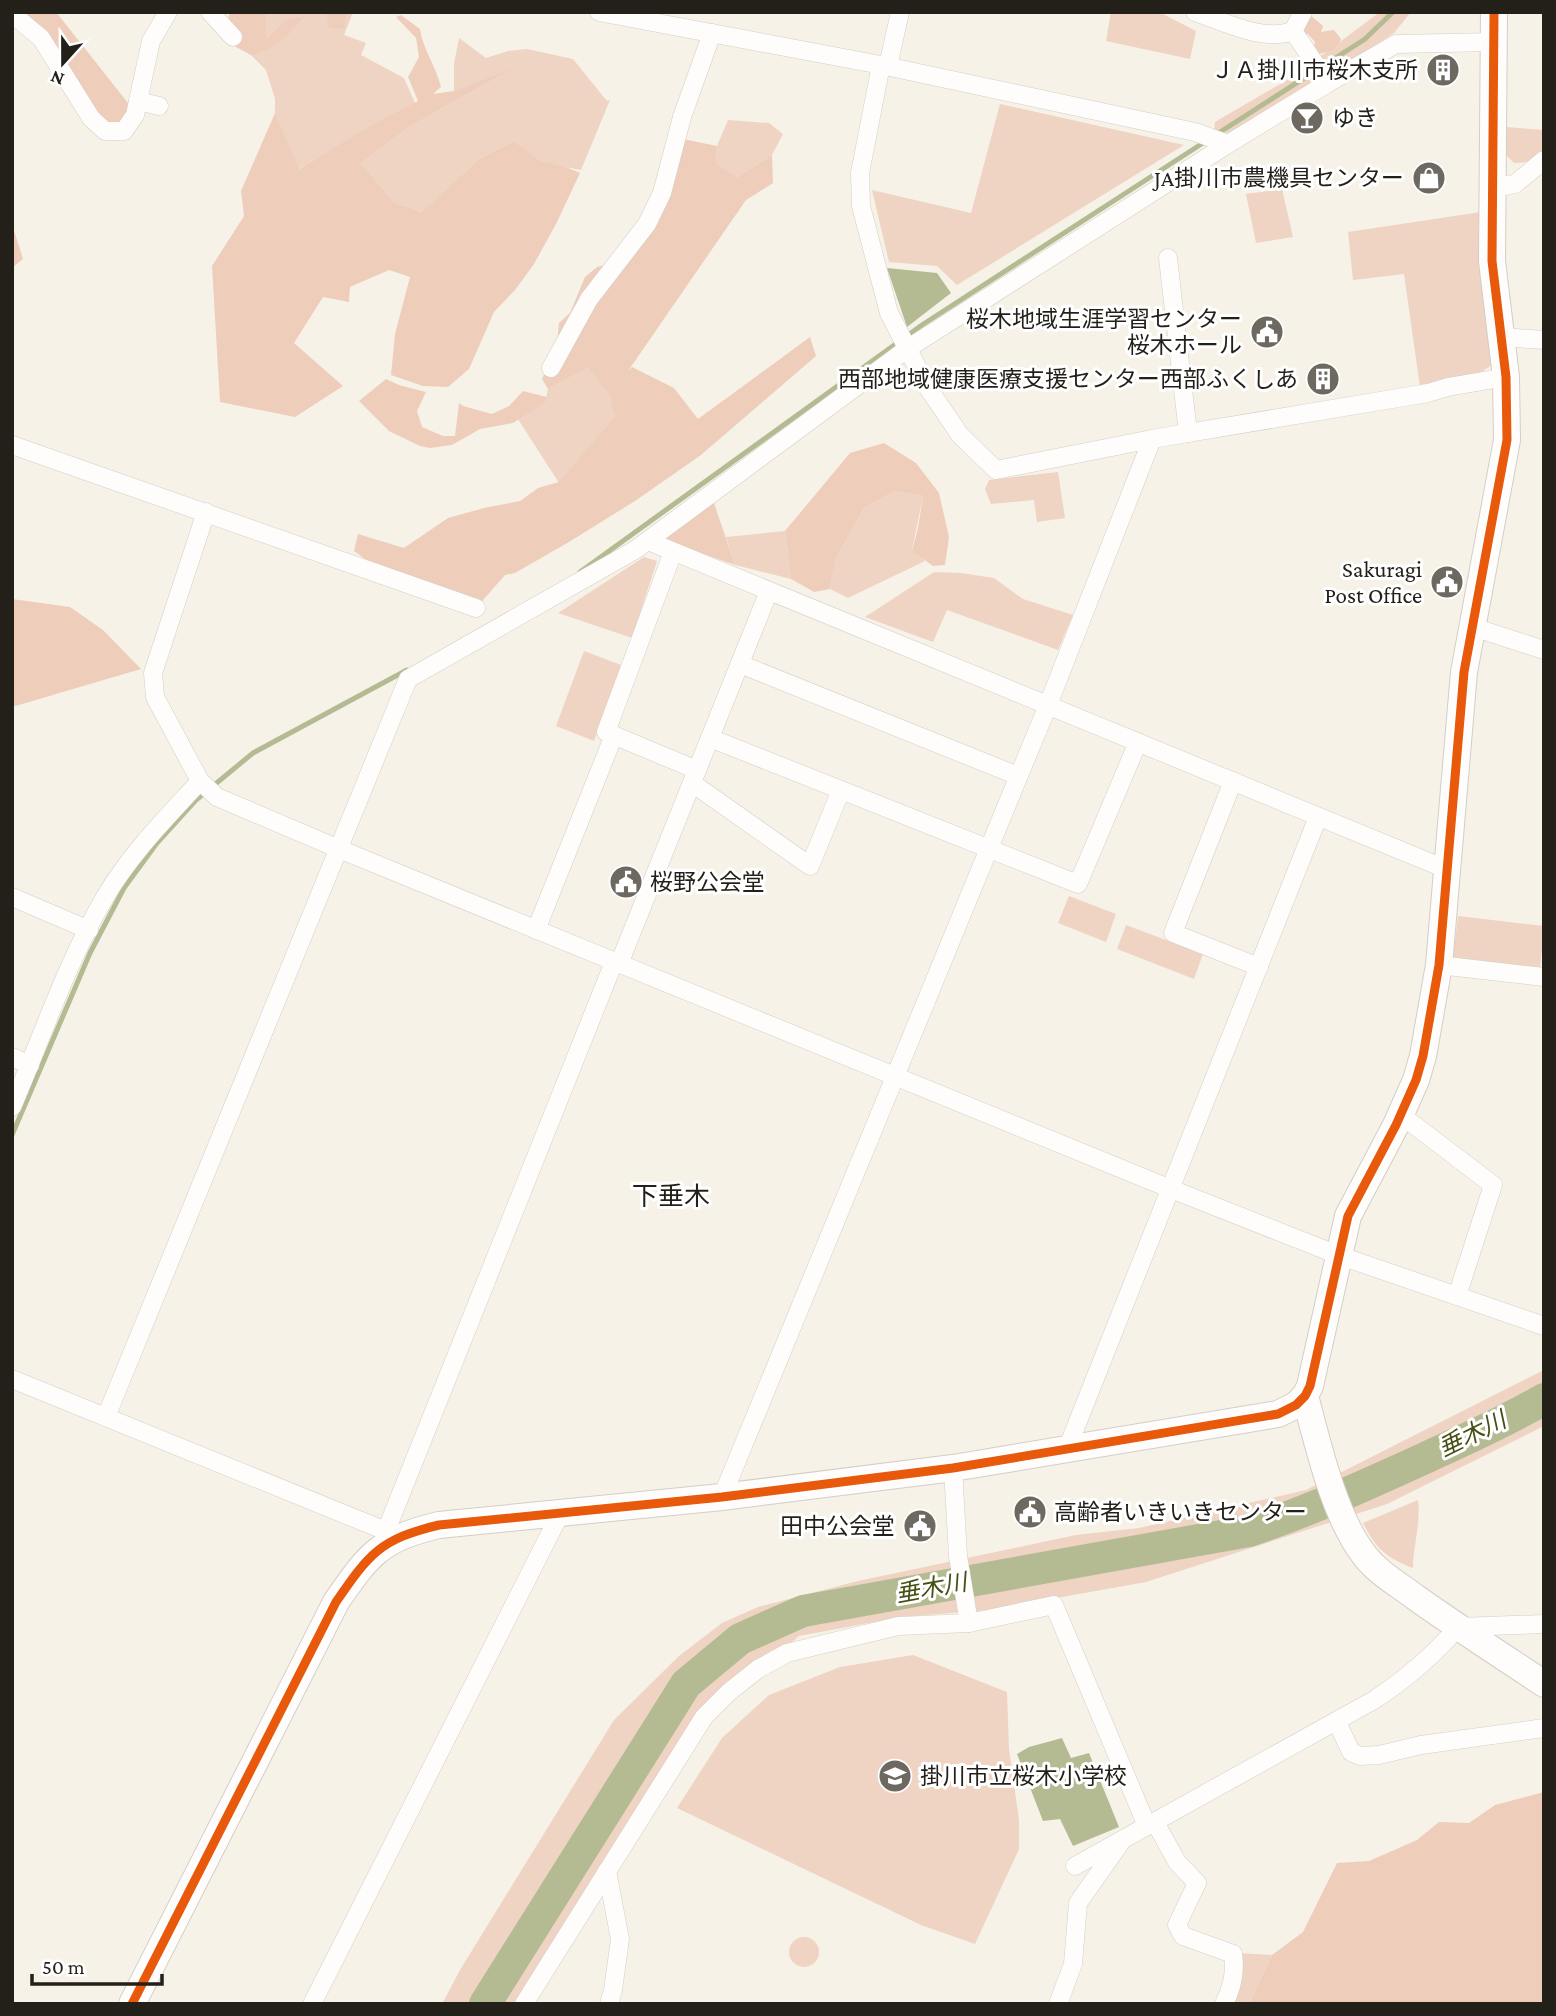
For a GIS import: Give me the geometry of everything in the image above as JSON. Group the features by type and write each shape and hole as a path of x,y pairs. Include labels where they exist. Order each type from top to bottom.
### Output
{"street":[{"path":"12,14 41,38 91,118 105,131 124,131 140,113 168,12"},
{"path":"211,12 233,37"},
{"path":"599,12 884,66 1195,132 1228,144"},
{"path":"900,12 884,66 860,173 861,206 889,313 903,341 928,388 960,435 996,470 1152,439 1428,393 1506,377"},
{"path":"1195,12 1254,32 1281,36 1293,31 1304,12"},
{"path":"12,1379 393,1534 439,1525 722,1497 953,1468 1278,1414 1296,1405 1310,1386 1338,1255 1353,1205 1401,1115 1416,1080 1423,1056 1438,965 1464,672 1507,440 1506,377 1492,261 1494,12"},
{"path":"1293,31 1327,81"},
{"path":"551,368 589,299 647,224 662,193 682,117 712,33"},
{"path":"106,1417 408,678 635,550 903,341 1327,81 1396,44 1494,42"},
{"path":"140,113 159,106"},
{"path":"1491,188 1515,184 1544,160"},
{"path":"1168,258 1188,433"},
{"path":"1501,337 1544,340"},
{"path":"722,1497 1048,705 1152,439"},
{"path":"12,445 476,608"},
{"path":"206,512 153,673 155,697 200,781 217,797 1171,1189 1338,1255 1544,1325"},
{"path":"648,541 1446,869"},
{"path":"673,552 606,732 694,776 810,866 841,790"},
{"path":"132,2004 336,1602 361,1565 393,1534 617,963 769,591"},
{"path":"1473,627 1544,649"},
{"path":"740,664 1018,776"},
{"path":"536,930 614,735"},
{"path":"710,738 1078,884 1138,742"},
{"path":"12,1107 105,896 143,843 200,781"},
{"path":"1233,782 1173,933 1259,967"},
{"path":"1067,1449 1318,817"},
{"path":"12,897 89,930"},
{"path":"1438,965 1544,977"},
{"path":"12,1057 30,1065"},
{"path":"1401,1115 1493,1185 1457,1296"},
{"path":"1305,1396 1325,1474 1347,1525 1359,1547 1373,1564 1458,1627 1544,1684"},
{"path":"953,1468 958,1556 967,1616"},
{"path":"312,2004 561,1513"},
{"path":"524,2004 704,1717 758,1669 787,1653 898,1626 1054,1605 1151,1824 1177,1863 1197,1883 1177,1925 1183,1936 1233,1954 1235,1965 1232,1989 1224,2004"},
{"path":"1075,1866 1337,1722 1403,1681 1439,1649 1458,1627 1544,1624"},
{"path":"1337,1722 1351,1752 1360,1756 1544,1728"},
{"path":"1058,2004 1073,1964 1079,1903 1123,1839"},
{"path":"607,1871 620,1939 609,2004"}],"shaded area":[{"path":"18,12 56,12 128,103 133,118 124,131 91,118"},
{"path":"230,12 266,12 266,40 286,20 304,17 274,46 251,55 234,46 225,33"},
{"path":"233,12 353,12 344,35 366,43 361,55 404,78 415,103 298,169 275,113 275,99 266,70 251,55"},
{"path":"326,12 346,12 344,29 329,27"},
{"path":"1111,12 1159,12 1196,31 1190,59 1106,41"},
{"path":"1380,12 1411,12 1394,33 1256,123 1231,133 1214,132 1215,122 1294,76"},
{"path":"1308,13 1323,26 1321,32 1334,30 1341,39 1334,48 1318,54 1313,51 1315,42 1308,34 1302,33"},
{"path":"401,15 420,29 441,87 433,94 454,91 512,69 409,127 361,163 394,202 421,212 479,159 514,141 540,161 580,173 534,264 494,312 469,369 448,387 423,386 391,375 395,334 410,277 389,270 350,287 349,302 323,297 294,343 343,386 295,417 220,402 212,266 244,216 241,191 275,113 299,169 418,101 408,77 419,57 416,38 396,17"},
{"path":"459,38 486,58 508,51 527,49 573,59 607,101 610,100 581,170 540,162 514,141 479,159 421,212 394,202 361,163 409,127 507,72 454,91 454,64"},
{"path":"1000,104 1184,145 957,285 937,266 889,262 872,190 971,213"},
{"path":"728,120 769,123 783,134 772,155 737,177 716,163 717,146"},
{"path":"1505,127 1544,130 1544,149 1529,162 1514,163 1502,151"},
{"path":"678,138 717,146 716,163 737,177 772,155 773,183 746,200 628,371 632,367 674,388 698,419 810,337 816,356 701,455 569,542 515,573 505,575 476,608 391,578 354,551 358,534 404,548 448,518 520,501 538,488 559,482 615,416 610,395 588,368 548,389 542,379 557,343 559,323 570,313 585,277 597,267 620,261 639,244"},
{"path":"1282,189 1293,237 1256,243 1246,194"},
{"path":"1481,212 1492,365 1475,376 1420,387 1404,274 1353,280 1348,232"},
{"path":"12,224 23,259 12,268"},
{"path":"887,268 937,273 951,293 907,327"},
{"path":"588,368 611,395 615,416 559,483 518,419 545,403 548,389"},
{"path":"386,379 426,392 417,411 422,427 443,436 455,436 459,403 492,414 509,406 523,391 547,397 545,403 513,423 480,429 452,445 430,448 389,431 359,401"},
{"path":"884,443 916,463 939,493 949,537 945,565 933,566 912,551 923,496 895,491 864,508 836,558 830,589 814,592 791,579 785,531 850,453"},
{"path":"1058,472 1065,518 1037,522 1034,500 991,504 985,489 989,480"},
{"path":"895,491 923,496 912,550 925,561 848,598 830,589 836,558 864,508"},
{"path":"713,500 735,565 661,539"},
{"path":"785,531 791,579 735,565 726,537"},
{"path":"644,557 657,561 632,638 558,613"},
{"path":"934,572 994,578 1023,599 1073,615 1058,650 947,610 933,642 865,617"},
{"path":"12,599 70,607 103,630 141,669 12,707"},
{"path":"584,651 621,665 594,741 556,726"},
{"path":"1069,896 1116,914 1106,942 1058,923"},
{"path":"1458,916 1544,926 1540,969 1453,958"},
{"path":"1126,925 1203,954 1194,979 1117,949"},
{"path":"1544,1370 1544,1426 1387,1504 1146,1582 989,1610 901,1617 799,1636 716,1706 519,2004 442,2004 460,1970 614,1720 679,1656 722,1623 758,1607 858,1581 1076,1535 1139,1528 1306,1490"},
{"path":"1418,1500 1413,1568 1383,1552 1363,1523"},
{"path":"913,1655 1007,1692 1009,1749 1019,1820 1019,1849 975,1944 921,1925 677,1808 722,1738 769,1695 840,1667"},
{"path":"1062,1738 1071,1758 1089,1753 1119,1827 1073,1846 1060,1819 1043,1821 1017,1754 1029,1747"},
{"path":"1544,1792 1544,2004 1249,2004 1272,1955 1303,1932 1337,1863 1369,1861 1417,1840 1439,1822 1469,1823 1495,1805"},
{"path":"804,1937 810,1938 818,1946 818,1958 810,1966 804,1967 798,1966 790,1958 789,1952 790,1946 798,1938"},
{"path":"1238,1953 1272,1955 1249,2004 1230,2004"}],"waterway":[{"path":"1217,134 1365,39 1393,12"},
{"path":"580,572 922,325 1206,141"},
{"path":"12,1135 90,953 124,888 157,843 196,800 253,753 407,670"},
{"name":"垂木川","path":"485,2004 686,1684 740,1639 803,1611 1249,1531 1380,1478 1544,1399"}],"cycle path":[{"path":"132,2004 336,1602 368,1560 389,1543 439,1525 722,1497 953,1468 1278,1414 1296,1405 1305,1396 1310,1386 1348,1216 1396,1125 1416,1080 1423,1056 1439,965 1464,672 1507,440 1506,377 1492,261 1494,12"}],"place":[{"name":"ＪＡ掛川市桜木支所","path":"1443,70"},
{"name":"ゆき","path":"1307,118"},
{"name":"JA掛川市農機具センター","path":"1429,178"},
{"name":"桜木地域生涯学習センター 桜木ホール","path":"1267,332"},
{"name":"西部地域健康医療支援センター西部ふくしあ","path":"1323,379"},
{"name":"Sakuragi Post Office","path":"1447,582"},
{"name":"桜野公会堂","path":"626,882"},
{"name":"高齢者いきいきセンター","path":"1030,1512"},
{"name":"田中公会堂","path":"920,1526"},
{"name":"掛川市立桜木小学校","path":"895,1776"}],"district":[{"name":"下垂木","path":"671,1196"}]}
